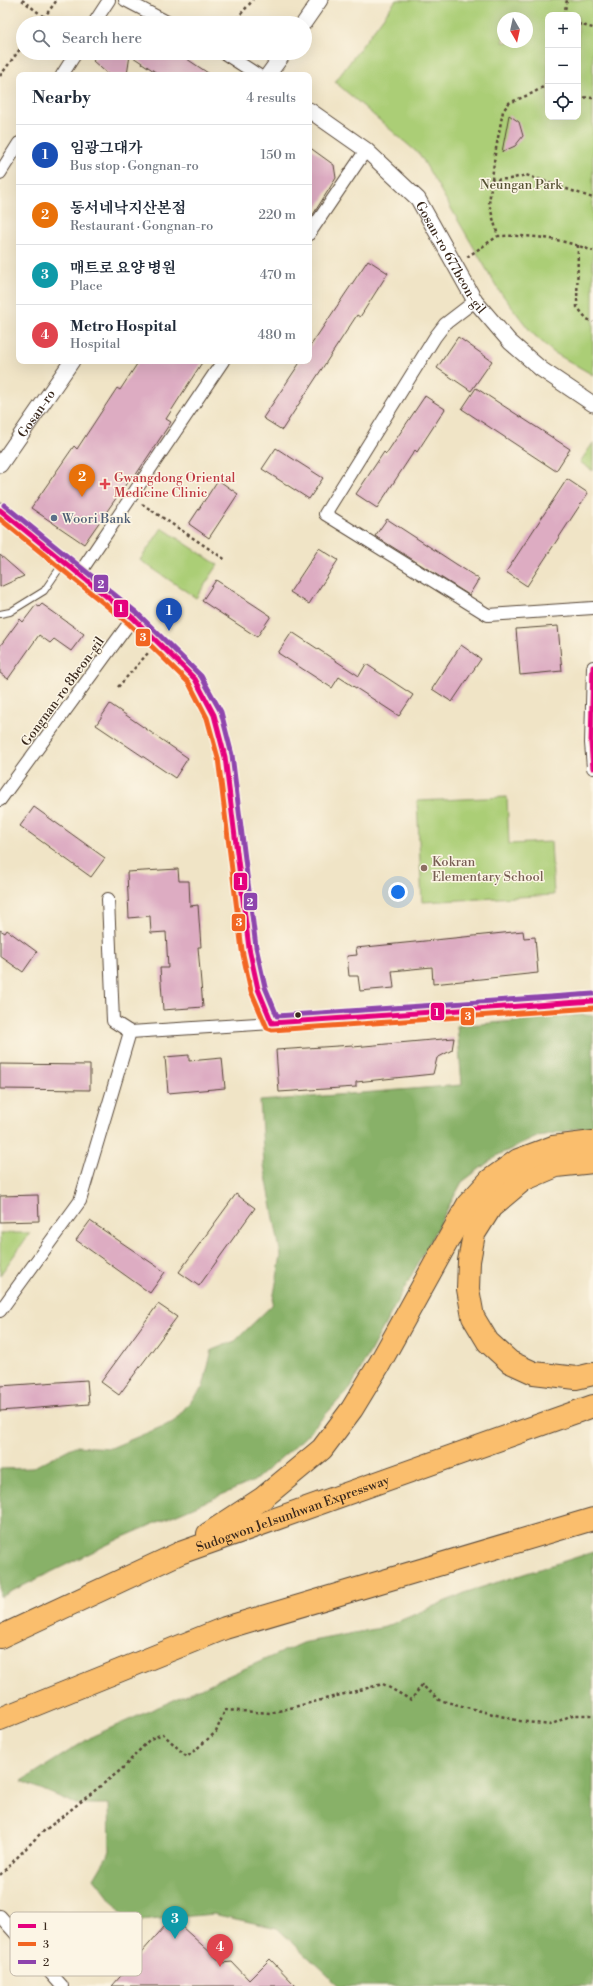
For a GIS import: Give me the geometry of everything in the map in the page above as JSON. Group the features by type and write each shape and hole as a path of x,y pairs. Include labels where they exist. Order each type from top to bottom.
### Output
{"highway":[{"path":"180,1553 263,1498 322,1449 352,1409 380,1363 468,1204 490,1180 518,1160 553,1147 593,1142"},
{"path":"593,1162 556,1166 523,1180 491,1207 474,1234 469,1261 468,1289 473,1317 488,1342 510,1362 534,1373 576,1378 593,1374"},
{"name":"Sudogwon Je1sunhwan Expressway","path":"0,1637 180,1553 593,1406"},
{"path":"0,1719 225,1628 588,1521"}],"street":[{"path":"99,16 109,0"},
{"path":"125,0 156,16"},
{"path":"309,16 320,0"},
{"path":"64,72 72,60"},
{"path":"235,60 253,72"},
{"path":"270,72 279,60"},
{"name":"Gosan-ro 677beon-gil","path":"312,112 366,150 418,199 475,301 510,342 528,359 563,385 593,404"},
{"path":"0,173 16,148"},
{"path":"312,230 366,150"},
{"path":"475,301 445,324 435,337 325,514 488,615 593,608"},
{"name":"Gosan-ro","path":"0,465 70,364"},
{"path":"79,574 220,364"},
{"path":"0,510 133,618 195,679 214,715 225,757 249,948 258,989 272,1023"},
{"name":"Gongnan-ro 8beon-gil","path":"0,800 133,618"},
{"path":"593,666 591,743 593,768"},
{"path":"108,899 113,1021 130,1032 593,1001"},
{"path":"0,1311 80,1201 130,1032"},
{"path":"0,1916 10,1927"},
{"path":"53,1976 62,1986"}],"lane":[{"path":"0,614 10,612 44,590 64,562"}],"path":[{"path":"22,0 43,16"},
{"path":"45,16 57,0"},
{"path":"239,16 253,0"},
{"path":"565,12 567,0"},
{"path":"581,25 593,28"},
{"path":"0,76 16,54"},
{"path":"498,236 489,204 491,180 503,111 509,103 533,93 545,86"},
{"path":"581,97 593,98"},
{"path":"491,180 510,179 526,175 593,198"},
{"path":"455,266 498,236 531,235 578,245 593,251"},
{"path":"578,245 577,307 587,319 593,322"},
{"path":"131,496 226,560"},
{"path":"118,687 157,642"},
{"path":"0,1875 38,1835 122,1769 150,1739 163,1734 187,1757 216,1732 225,1710 271,1714 383,1684 411,1700 422,1685 440,1700 520,1721 550,1725 572,1715 593,1715"}],"green space":[{"name":"Neungan Park","path":"396,0 593,0 593,375 553,352 531,332 498,289 420,155 335,82"},
{"path":"593,443 593,471 580,462"},
{"path":"162,528 218,565 196,598 140,560"},
{"path":"507,797 509,844 551,842 554,895 422,902 417,801"},
{"path":"584,1015 593,1016 593,1129 580,1128 539,1136 498,1155 462,1182 351,1387 303,1439 254,1481 123,1537 0,1597 0,1469 32,1468 75,1446 111,1448 173,1422 203,1387 212,1350 235,1341 272,1305 281,1256 264,1165 260,1101 462,1085 457,1026"},
{"path":"0,1233 30,1233 0,1275"},
{"path":"593,1552 593,1986 339,1986 277,1928 213,1914 142,1921 142,1912 120,1912 94,1878 110,1851 109,1804 76,1804 22,1781 93,1736 302,1643 385,1627 467,1592"}],"building":[{"path":"129,60 127,72 106,72 93,61"},
{"path":"138,60 188,60 206,72 156,72"},
{"path":"509,115 519,122 523,136 515,146 502,152"},
{"path":"312,149 334,165 336,178 312,216"},
{"path":"368,260 388,273 360,317 357,315 282,430 263,418 299,364 312,364 312,344"},
{"path":"458,337 492,361 471,391 437,368"},
{"path":"137,364 201,364 166,419 171,422 135,476 133,474 84,544 31,508 74,446 77,449 117,388 120,390"},
{"path":"476,388 570,449 556,471 462,409"},
{"path":"425,396 445,409 417,452 415,450 377,508 356,494 384,452 386,454"},
{"path":"276,448 323,478 309,499 262,469"},
{"path":"567,479 588,493 527,586 506,572"},
{"path":"218,480 238,494 209,538 189,524"},
{"path":"387,519 479,579 469,595 375,536"},
{"path":"319,548 338,560 309,604 290,592"},
{"path":"0,555 24,576 0,587"},
{"path":"216,580 271,616 257,637 202,601"},
{"path":"42,604 84,634 71,651 54,639 50,643 39,635 8,679 0,673 0,646 20,619 23,622 36,605 39,607"},
{"path":"558,626 562,671 520,675 516,629"},
{"path":"292,632 359,676 366,664 413,695 399,716 339,677 332,688 278,653"},
{"path":"461,645 481,659 452,702 432,689"},
{"path":"110,704 188,758 175,778 96,725"},
{"path":"34,807 105,858 91,877 20,826"},
{"path":"178,869 179,881 189,881 190,906 198,905 201,947 198,947 203,1007 163,1010 160,968 168,968 166,932 151,933 150,916 129,918 127,872"},
{"path":"0,930 5,933 7,930 37,952 23,972 0,956"},
{"path":"523,931 524,938 535,937 538,973 433,984 432,967 392,971 394,988 360,991 358,976 349,976 347,956 357,955 356,948"},
{"path":"454,1038 452,1050 437,1058 433,1074 356,1082 356,1087 279,1092 276,1050 353,1045 353,1047"},
{"path":"189,1055 189,1061 222,1058 225,1088 168,1093 165,1057"},
{"path":"0,1064 90,1065 90,1090 0,1089"},
{"path":"236,1194 255,1208 199,1286 179,1272"},
{"path":"38,1195 39,1221 0,1222 0,1196"},
{"path":"90,1221 165,1272 150,1293 76,1240"},
{"path":"158,1304 177,1317 119,1395 101,1382"},
{"path":"87,1380 89,1404 0,1411 0,1386"},
{"path":"172,1918 222,1963 232,1962 249,1980 270,1959 296,1986 112,1986 121,1976 142,1976 142,1952"}],"transit line":[{"name":"2","path":"4,505 137,613 201,676 221,712 232,755 256,947 265,987 277,1016 593,994"},
{"name":"1","path":"0,510 133,618 195,679 214,715 225,757 249,948 258,989 272,1023 593,1001"},
{"name":"3","path":"0,519 128,623 189,683 207,718 218,758 242,950 251,991 267,1028 272,1030 593,1008"},
{"name":"1","path":"593,667 591,743 593,768"}],"place":[{"name":"Gwangdong Oriental Medicine Clinic","path":"105,484"},
{"name":"동서네낙지산본점","path":"82,497"},
{"name":"Woori Bank","path":"54,518"},
{"name":"임광그대가","path":"169,631"},
{"name":"Kokran Elementary School","path":"424,868"},
{"name":"매트로 요양 병원","path":"175,1939"},
{"name":"Metro Hospital","path":"220,1967"}]}
